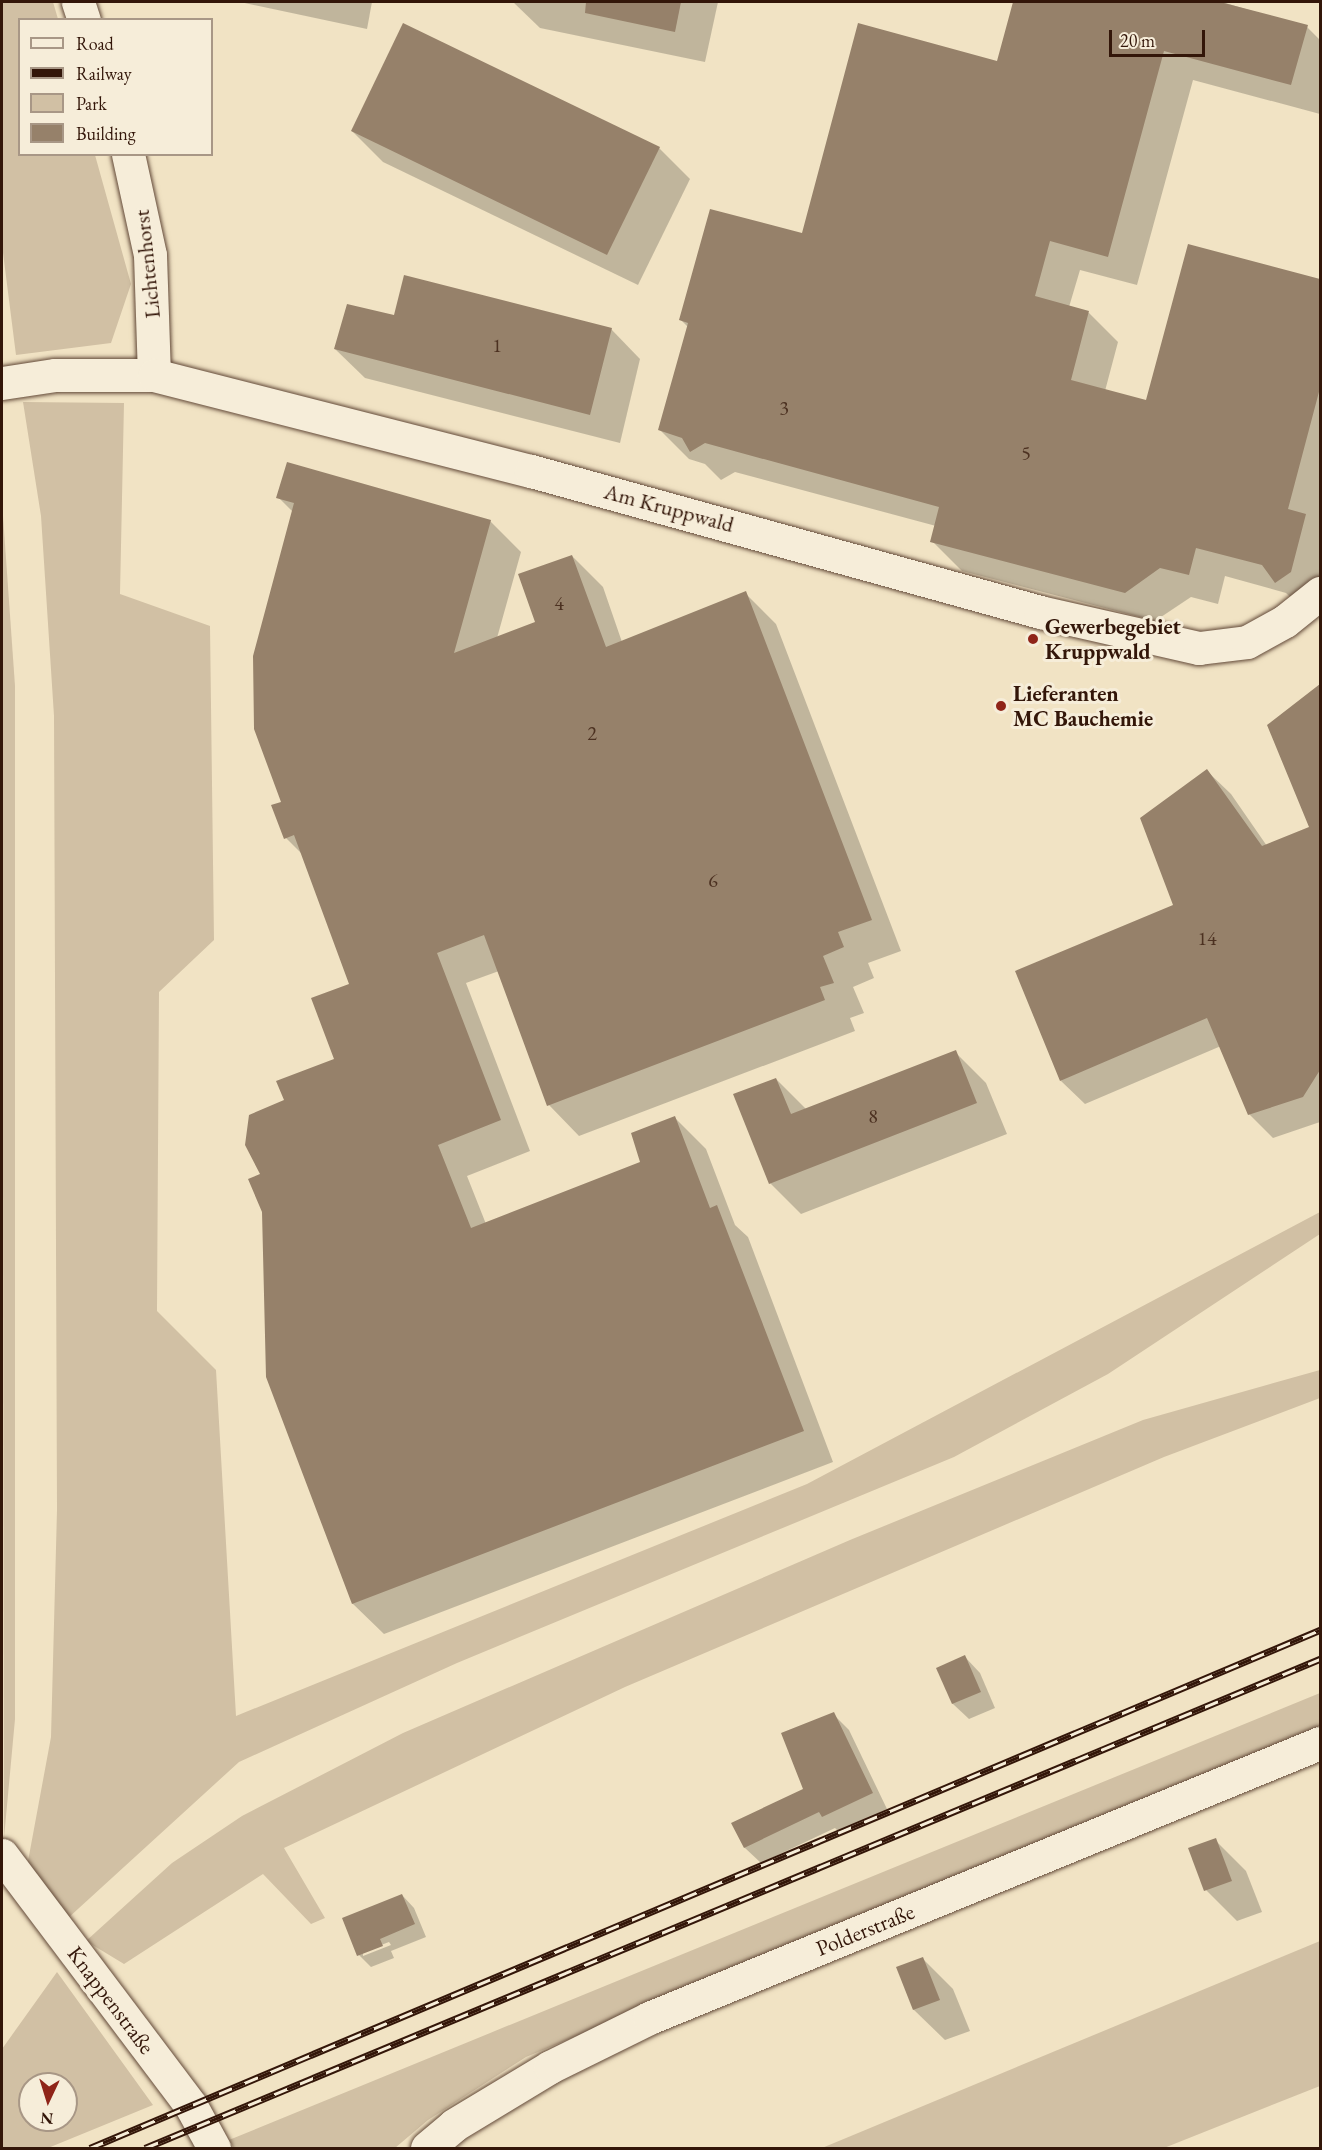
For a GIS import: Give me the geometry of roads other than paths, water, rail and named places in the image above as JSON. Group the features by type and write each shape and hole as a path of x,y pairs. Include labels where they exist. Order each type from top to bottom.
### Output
{"street":[{"path":"78,2 83,18"},
{"name":"Lichtenhorst","path":"128,156 150,255 154,375"},
{"name":"Am Kruppwald","path":"2,383 55,375 154,375 531,471 1040,612 1199,648 1247,642 1285,621 1320,593"},
{"name":"Polderstraße","path":"427,2148 454,2125 550,2067 649,2019 1320,1743"},
{"name":"Knappenstraße","path":"2,1855 191,2106 214,2148"}],"railway":[{"path":"90,2148 1320,1630"},
{"path":"145,2148 1320,1659"}],"place":[{"name":"Gewerbegebiet Kruppwald","path":"1033,639"},
{"name":"Lieferanten MC Bauchemie","path":"1001,706"}]}
